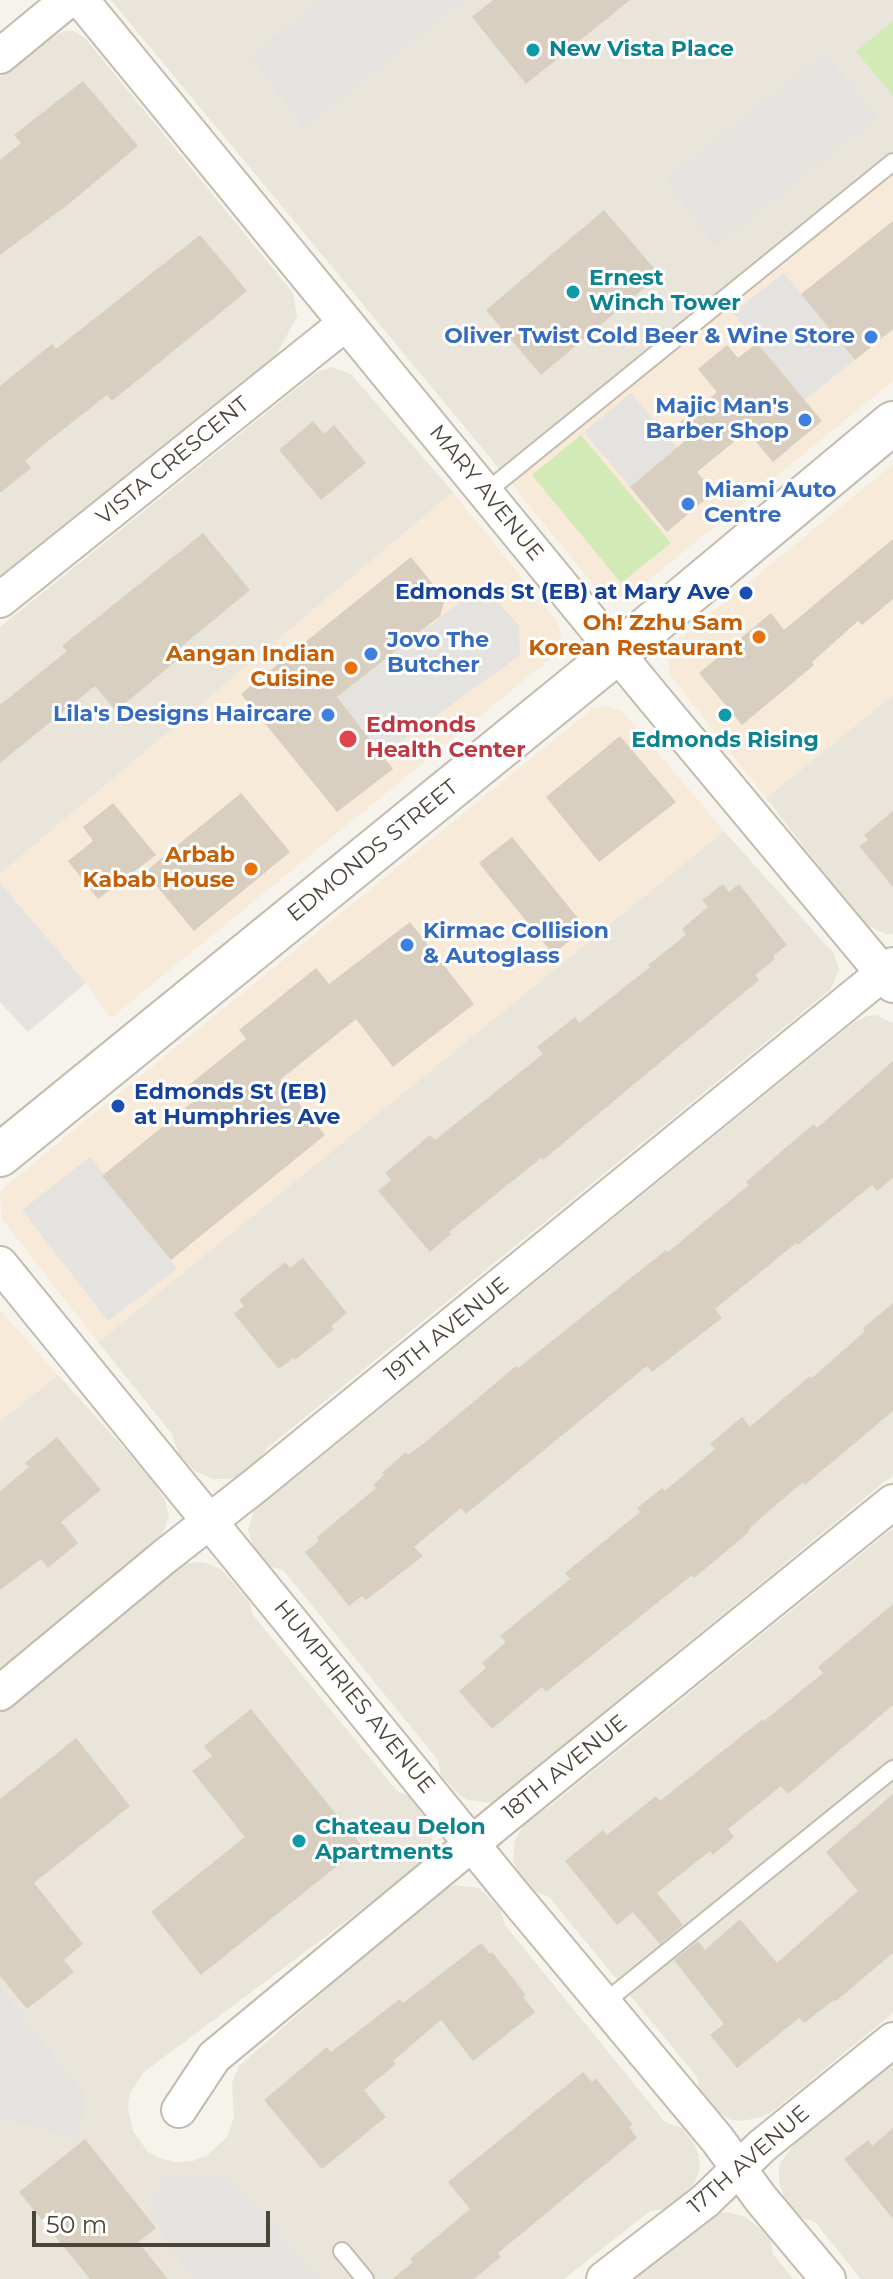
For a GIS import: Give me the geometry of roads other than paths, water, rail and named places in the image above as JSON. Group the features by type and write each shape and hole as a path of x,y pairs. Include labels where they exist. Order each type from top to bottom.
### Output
{"street":[{"path":"0,56 68,0"},
{"name":"MARY AVENUE","path":"81,0 618,652 890,975"},
{"name":"VISTA CRESCENT","path":"0,600 346,323"},
{"name":"EDMONDS STREET","path":"0,1155 618,652 893,423"},
{"name":"19TH AVENUE","path":"0,1693 890,975"},
{"name":"HUMPHRIES AVENUE","path":"0,1264 827,2279"},
{"name":"18TH AVENUE","path":"179,2110 214,2057 893,1502"},
{"name":"17TH AVENUE","path":"604,2279 705,2201 762,2146 893,2040"}],"lane":[{"path":"486,492 893,162"},
{"path":"604,2003 893,1769"},
{"path":"342,2251 365,2279"}],"place":[{"name":"New Vista Place","path":"533,50"},
{"name":"Ernest Winch Tower","path":"573,292"},
{"name":"Oliver Twist Cold Beer & Wine Store","path":"871,337"},
{"name":"Majic Man's Barber Shop","path":"805,420"},
{"name":"Miami Auto Centre","path":"688,504"},
{"name":"Edmonds St (EB) at Mary Ave","path":"746,593"},
{"name":"Oh! Zzhu Sam Korean Restaurant","path":"759,637"},
{"name":"Jovo The Butcher","path":"371,654"},
{"name":"Aangan Indian Cuisine","path":"351,668"},
{"name":"Lila's Designs Haircare","path":"328,715"},
{"name":"Edmonds Rising","path":"725,715"},
{"name":"Edmonds Health Center","path":"348,739"},
{"name":"Arbab Kabab House","path":"251,869"},
{"name":"Kirmac Collision & Autoglass","path":"407,945"},
{"name":"Edmonds St (EB) at Humphries Ave","path":"118,1106"},
{"name":"Chateau Delon Apartments","path":"299,1841"}]}
